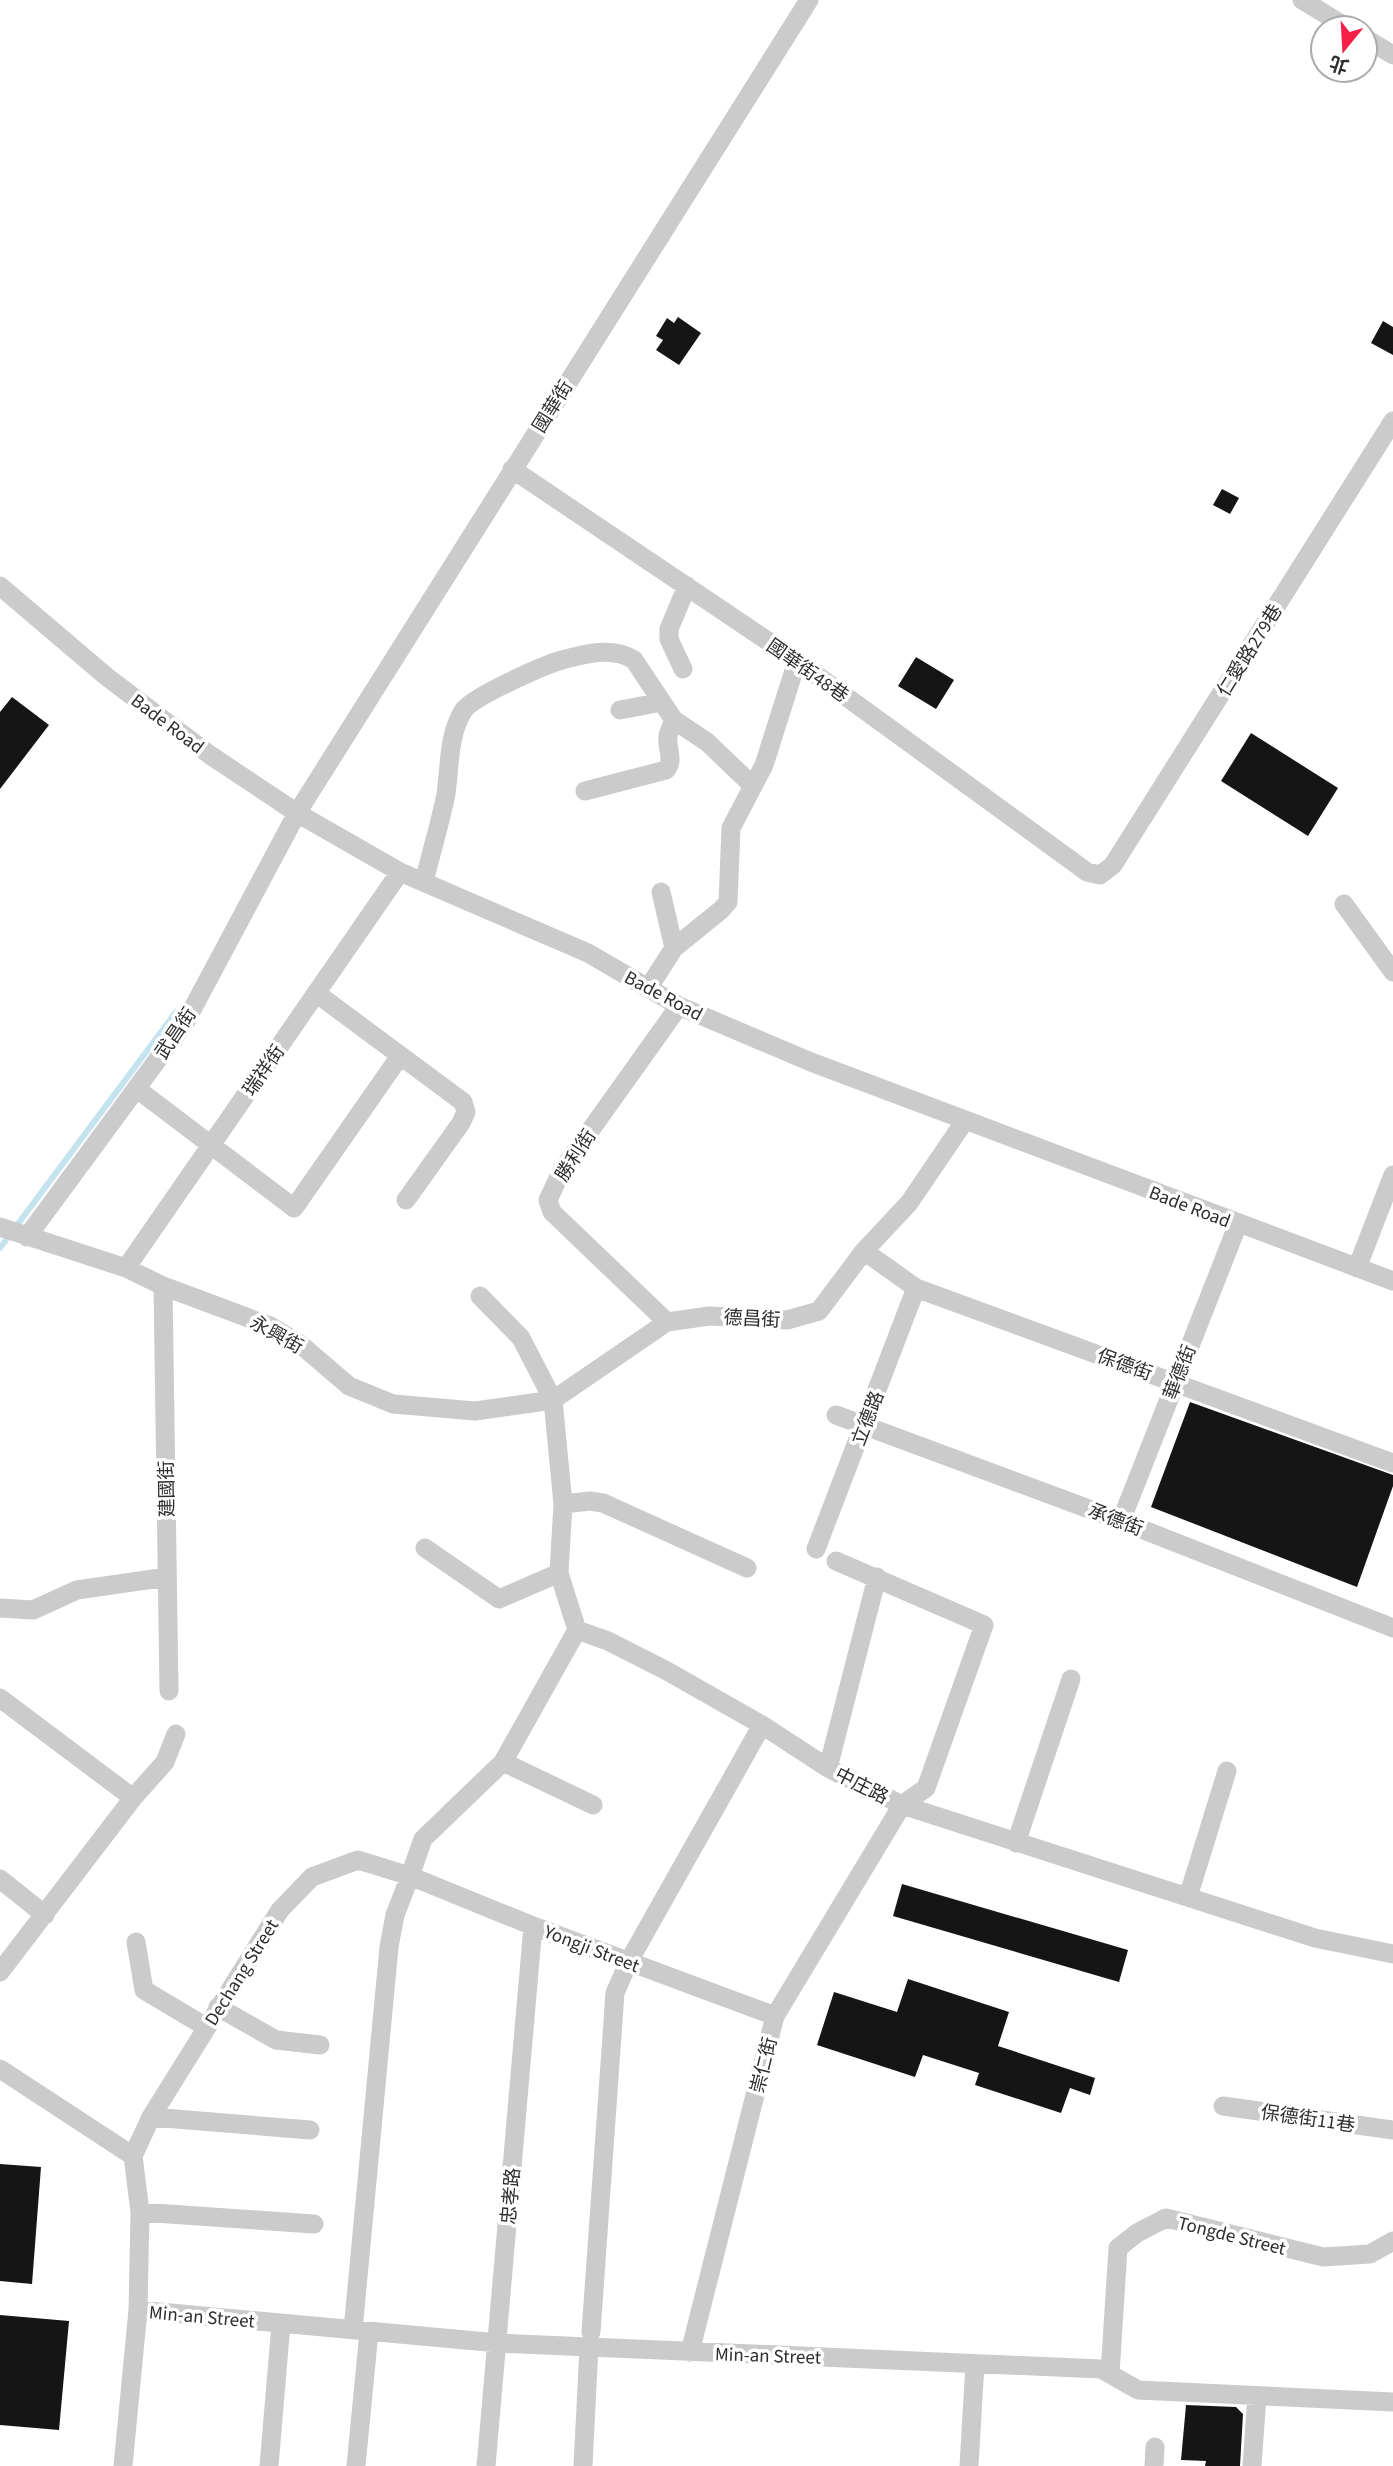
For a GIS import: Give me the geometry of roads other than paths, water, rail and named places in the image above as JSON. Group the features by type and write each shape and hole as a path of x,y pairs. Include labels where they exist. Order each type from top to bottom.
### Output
{"street":[{"name":"國華街","path":"297,813 810,0"},
{"path":"1302,0 1325,14"},
{"name":"仁愛路279巷","path":"1100,875 1113,865 1393,421"},
{"name":"國華街48巷","path":"512,469 797,661 1087,872 1100,875"},
{"name":"Bade Road","path":"0,586 107,677 210,755 297,813 400,872 588,953 680,1006 811,1062 1393,1282"},
{"path":"683,669 669,639 669,629 687,586"},
{"path":"424,882 446,793 453,737 464,709 475,700 552,663 592,652 627,655 634,660 674,720 707,742 753,786"},
{"path":"649,987 674,948 721,910 727,902 730,828 764,765 797,661"},
{"path":"620,710 662,702"},
{"path":"585,791 666,770 670,766 671,758 668,735 674,720"},
{"name":"武昌街","path":"13,1232 137,1089 186,1021 297,813"},
{"name":"瑞祥街","path":"126,1268 400,872"},
{"path":"661,892 674,948"},
{"path":"1344,904 1393,972"},
{"path":"316,993 463,1102 466,1112 461,1123 406,1200"},
{"name":"勝利街","path":"667,1322 552,1212 548,1200 562,1170 680,1006"},
{"path":"137,1089 294,1208 400,1055"},
{"name":"德昌街","path":"553,1400 667,1322 709,1316 788,1320 819,1311 864,1251 909,1203 964,1122"},
{"path":"1357,1268 1393,1175"},
{"name":"華德街","path":"1121,1521 1238,1224"},
{"name":"永興街","path":"13,1232 126,1268 163,1286 270,1326 300,1344 349,1386 393,1404 475,1411 553,1400"},
{"name":"保德街","path":"864,1251 916,1287 1393,1463"},
{"name":"建國街","path":"163,1286 169,1691"},
{"name":"立德路","path":"816,1549 916,1287"},
{"path":"356,2466 361,2331 388,1947 395,1916 423,1839 503,1762 577,1630 559,1573 563,1504 553,1400 521,1338 480,1296"},
{"name":"承德街","path":"836,1415 1121,1521 1393,1628"},
{"path":"563,1504 590,1501 603,1503 747,1568"},
{"path":"425,1548 499,1600 559,1573"},
{"path":"828,1768 877,1577 836,1561"},
{"path":"0,1608 33,1610 77,1590 167,1577"},
{"name":"崇仁街","path":"690,2352 775,2016 902,1805 926,1788 984,1625 877,1577"},
{"name":"中庄路","path":"577,1630 608,1641 667,1671 762,1725 828,1768 902,1805 1315,1938 1393,1954"},
{"path":"1016,1843 1071,1679"},
{"path":"0,1698 134,1798"},
{"path":"583,2466 615,1993 629,1961 762,1725"},
{"path":"0,1972 134,1798 165,1762 176,1734"},
{"path":"503,1762 593,1805"},
{"path":"1188,1897 1227,1771"},
{"name":"Dechang Street","path":"133,2156 151,2117 280,1910 312,1877 358,1860 410,1876"},
{"name":"Yongji Street","path":"410,1876 533,1926 775,2016"},
{"path":"0,1880 45,1915"},
{"name":"忠孝路","path":"486,2466 533,1926"},
{"path":"136,1942 144,1990 206,2027"},
{"path":"218,2007 276,2040 320,2045"},
{"path":"0,2069 133,2156 140,2212 138,2311 123,2466"},
{"name":"保德街11巷","path":"1223,2106 1393,2130"},
{"path":"151,2117 310,2130"},
{"path":"140,2212 314,2224"},
{"name":"Tongde Street","path":"1110,2375 1118,2248 1137,2233 1166,2218 1322,2258 1370,2254 1393,2241"},
{"name":"Min-an Street","path":"138,2311 498,2343 590,2340 690,2352 1101,2369 1138,2390 1393,2402"},
{"path":"269,2466 281,2324"},
{"path":"969,2466 975,2364"},
{"path":"1252,2466 1257,2396"}],"waterway":[{"path":"0,1248 176,1012"}]}
